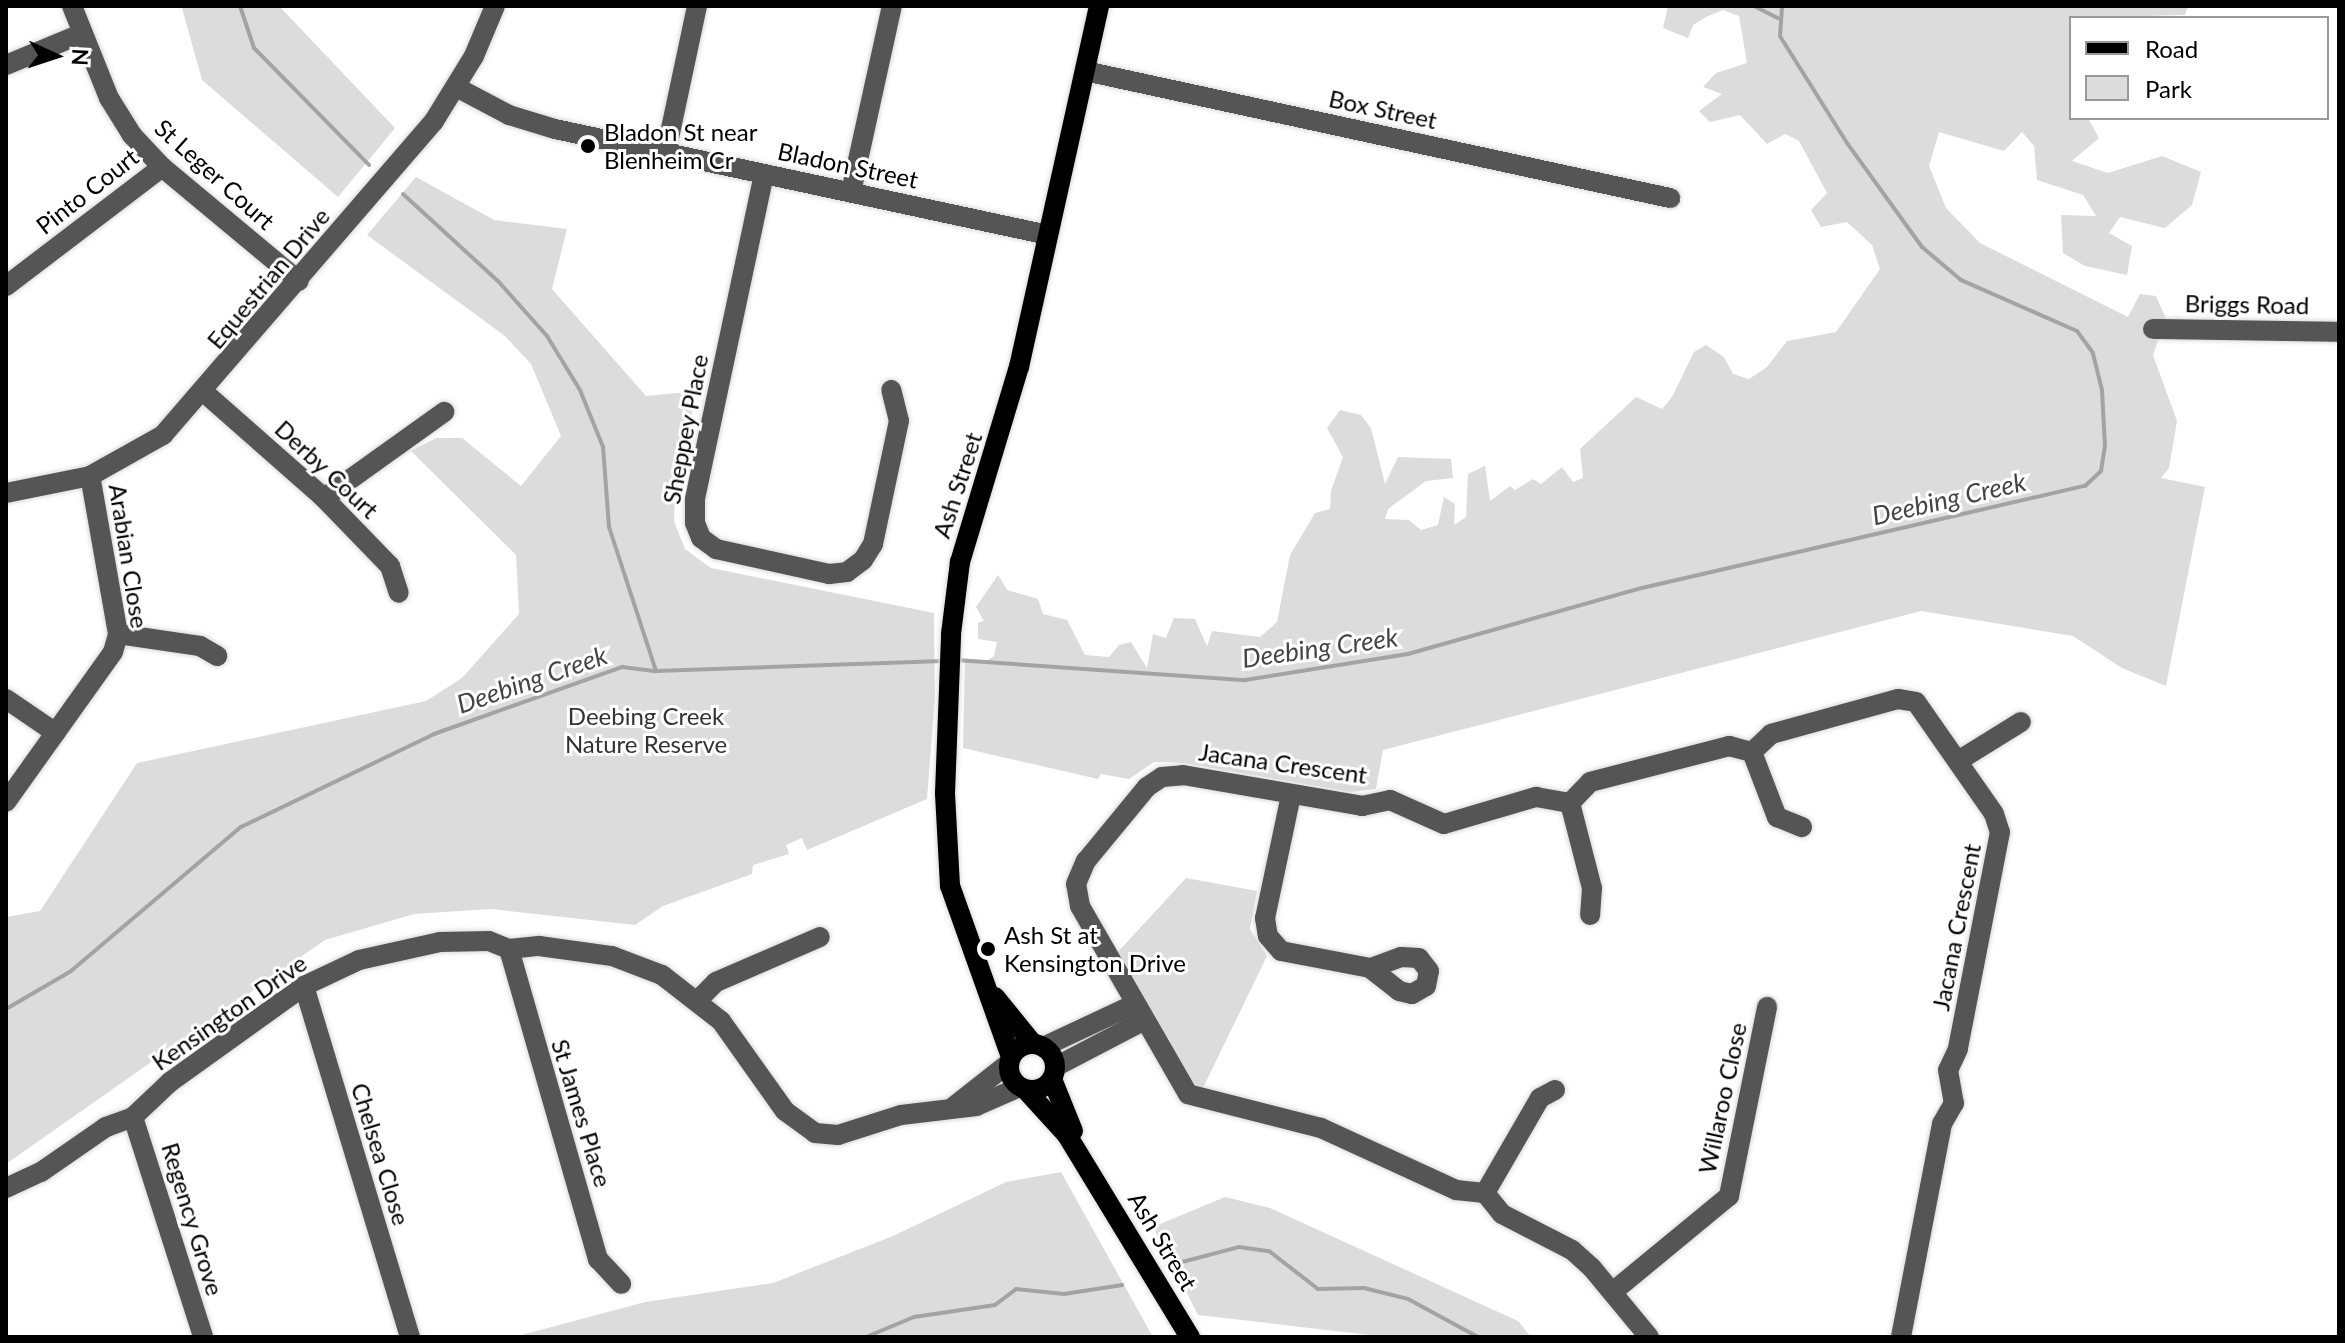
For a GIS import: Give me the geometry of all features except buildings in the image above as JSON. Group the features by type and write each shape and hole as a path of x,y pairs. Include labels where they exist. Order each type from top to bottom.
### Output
{"main road":[{"name":"Ash Street","path":"1010,1060 950,886 945,793 951,634 960,562 1019,367 1099,6"},
{"name":"Ash Street","path":"984,984 1038,1045"},
{"path":"1038,1045 1053,1073 1045,1086 1023,1089 1011,1077 1010,1060 1038,1045"},
{"name":"Ash Street","path":"1053,1073 1091,1173"},
{"name":"Ash Street","path":"1023,1089 1049,1111 1091,1173 1190,1337"}],"street":[{"name":"St Leger Court","path":"72,6 109,98 132,135 162,167 299,281"},
{"name":"Equestrian Drive","path":"6,493 90,476 163,435 205,393 456,87 495,6"},
{"path":"666,152 697,6"},
{"path":"851,192 892,6"},
{"path":"6,65 81,34"},
{"name":"Box Street","path":"1085,71 1670,198"},
{"name":"Bladon Street","path":"456,87 532,123 1048,235"},
{"name":"Pinto Court","path":"6,286 162,167"},
{"name":"Sheppey Place","path":"764,174 695,500 695,523 701,538 716,549 829,574 847,572 863,560 873,544 899,421 891,390"},
{"name":"Briggs Road","path":"2153,329 2339,332"},
{"name":"Derby Court","path":"205,393 324,498 390,566 399,593"},
{"path":"324,498 444,412"},
{"name":"Arabian Close","path":"6,802 113,652 118,634 90,476"},
{"path":"118,634 200,646 217,656"},
{"path":"6,699 56,733"},
{"name":"Jacana Crescent","path":"1752,752 1771,734 1898,699 1916,702 1994,814 1999,848 1958,1049 1948,1070 1954,1103 1942,1124 1901,1337"},
{"path":"1958,761 2021,722"},
{"path":"1590,915 1592,888 1570,803 1590,782 1729,746 1752,752 1777,817 1802,827"},
{"name":"Jacana Crescent","path":"1485,1193 1456,1190 1321,1128 1188,1094 1080,906 1076,884 1086,861 1147,787 1162,777 1183,775 1362,806 1390,800 1444,824 1536,797 1570,803"},
{"path":"1291,795 1265,918 1268,936 1281,951 1370,968"},
{"path":"699,999 716,982 820,937"},
{"name":"Kensington Drive","path":"6,1188 41,1172 106,1127 133,1117 170,1082 304,986 391,950 489,941 509,949 539,946 612,956 662,975 699,999 721,1021 785,1111 815,1133 838,1135 901,1115 976,1106 1023,1089"},
{"name":"St James Place","path":"509,949 598,1259 621,1284"},
{"name":"Chelsea Close","path":"304,986 410,1337"},
{"name":"Willaroo Close","path":"1615,1290 1729,1196 1767,1007"},
{"path":"1038,1045 1068,1040 1139,1013"},
{"path":"1053,1073 1139,1013"},
{"name":"Kensington Drive","path":"953,1107 1010,1060"},
{"path":"1555,1090 1540,1098 1485,1193 1502,1214 1572,1250 1615,1290 1649,1337"},
{"name":"Regency Grove","path":"133,1117 203,1337"}],"green space":[{"path":"175,6 279,6 395,128 338,197 202,80 182,8"},
{"path":"1668,6 2188,6 2185,15 2069,16 2069,120 2089,120 2099,138 2072,161 2108,173 2162,156 2201,172 2192,205 2165,228 2120,217 2109,233 2132,246 2127,275 2085,266 2063,253 2061,215 2096,216 2083,195 2037,180 2034,146 2022,132 2004,151 1939,132 1929,166 1946,208 1980,243 2128,317 2140,294 2156,296 2166,319 2153,355 2177,421 2169,468 2161,478 2205,487 2166,686 2122,668 2073,636 1921,611 1383,750 1376,789 1351,792 1184,763 1154,762 1129,779 1101,774 1098,779 963,748 965,660 985,662 994,656 997,642 978,639 978,623 984,621 976,607 998,575 1007,590 1038,599 1043,614 1067,620 1085,655 1109,657 1119,645 1131,642 1147,668 1153,634 1166,638 1174,618 1195,619 1207,646 1212,631 1260,637 1277,622 1290,555 1315,513 1330,509 1331,491 1343,457 1327,428 1340,410 1361,415 1371,428 1385,484 1398,457 1451,459 1453,478 1426,481 1388,509 1385,519 1409,520 1421,530 1438,525 1444,497 1455,504 1454,525 1466,517 1468,474 1485,466 1490,501 1510,486 1515,490 1533,479 1541,484 1562,467 1573,482 1583,478 1580,449 1636,397 1662,409 1672,397 1694,352 1706,345 1724,357 1733,374 1749,379 1767,367 1787,341 1836,332 1880,269 1872,245 1847,222 1821,227 1811,210 1827,193 1799,141 1785,134 1767,144 1740,115 1710,122 1699,111 1722,94 1703,87 1716,73 1747,63 1739,16 1723,10 1706,17 1693,25 1688,38 1663,28"},
{"name":"Deebing Creek Nature Reserve","path":"416,177 494,220 567,229 552,289 646,396 697,391 675,494 674,521 685,549 711,568 934,613 935,697 927,799 807,850 802,838 786,845 789,854 753,865 752,874 663,906 635,925 491,909 414,914 325,940 6,1164 6,917 40,911 137,763 426,701 462,678 519,614 516,555 411,451 436,438 462,438 521,486 561,436 531,364 505,336 367,235"},
{"path":"1186,878 1257,891 1250,929 1267,956 1203,1088 1186,1081 1117,953"},
{"path":"1061,1172 1153,1337 514,1337 645,1302 773,1283 893,1236 1006,1182"},
{"path":"1225,1197 1270,1208 1518,1321 1531,1337 1387,1337 1198,1315 1153,1227"}],"waterway":[{"path":"240,6 254,48 369,165"},
{"path":"1754,6 1778,18"},
{"name":"Deebing Creek","path":"956,660 1245,680 1408,654 1642,588 2085,486 2101,471 2105,447 2102,390 2093,353 2077,331 1961,280 1922,247 1847,143 1780,36 1782,6"},
{"path":"403,194 498,281 547,336 580,390 603,447 609,527 656,671"},
{"name":"Deebing Creek","path":"6,1009 71,971 241,827 434,734 622,667 656,671 943,661"},
{"path":"1167,1266 1239,1247 1269,1251 1318,1289 1364,1288 1408,1299 1478,1337"},
{"path":"866,1337 914,1317 995,1305 1016,1289 1064,1294 1122,1285"}],"place":[{"name":"Bladon St near Blenheim Cr","path":"588,146"},
{"name":"Ash St at Kensington Drive","path":"988,949"}]}
